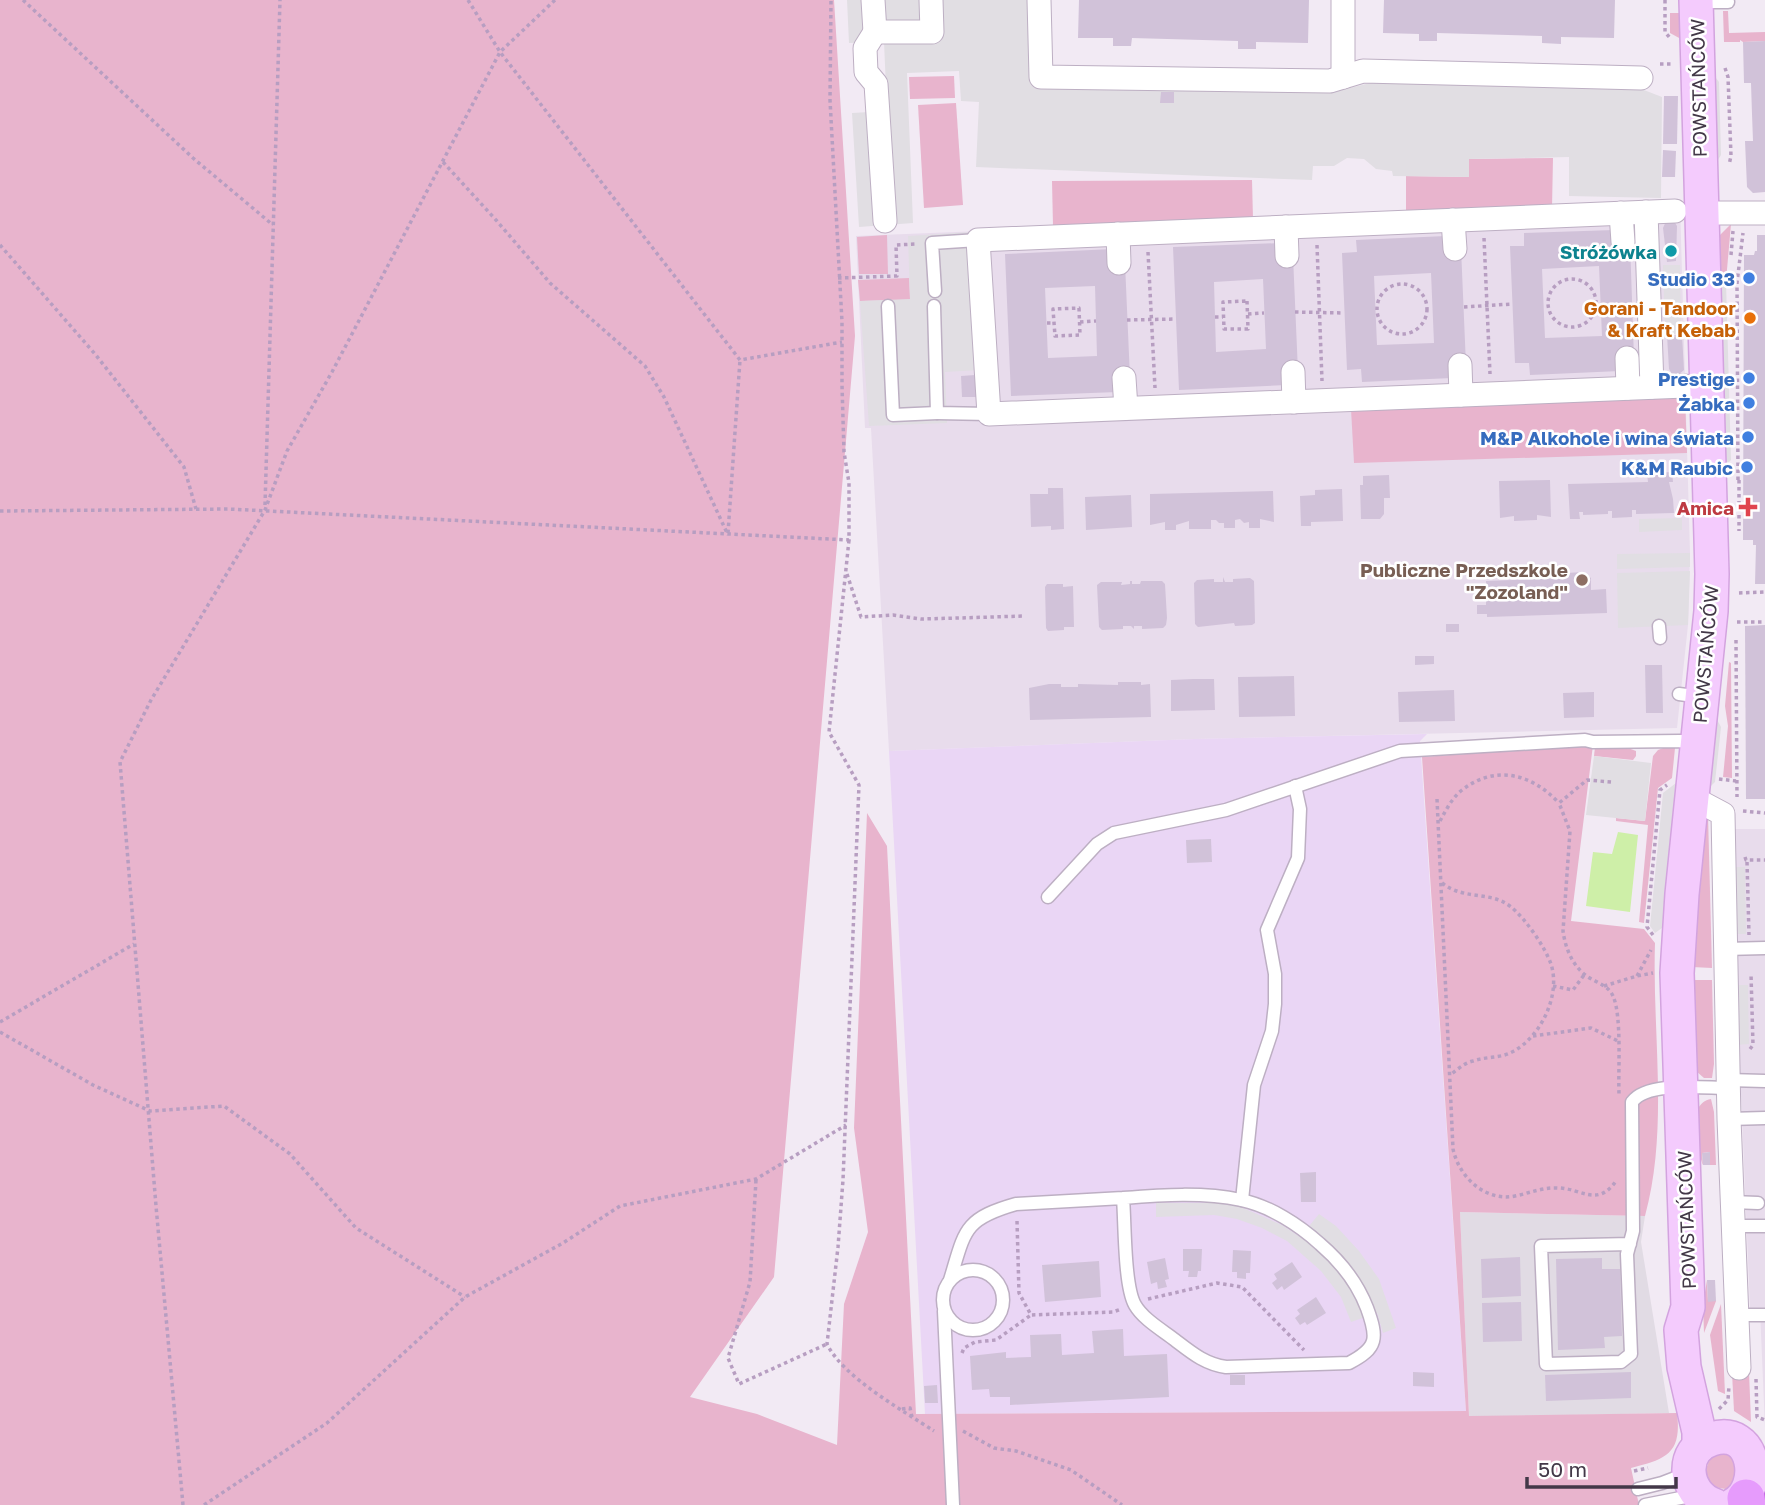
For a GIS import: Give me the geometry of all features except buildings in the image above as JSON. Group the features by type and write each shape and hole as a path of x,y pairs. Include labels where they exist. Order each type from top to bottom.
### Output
{"street":[{"path":"873,0 875,32 865,48 866,72 876,83 885,221"},
{"path":"875,32 932,32 931,0"},
{"path":"1039,0 1041,77 1330,81 1363,71 1640,78"},
{"path":"1343,0 1343,77"},
{"name":"POWSTAŃCÓW","path":"1707,2 1692,211 1696,386 1712,574 1691,696 1698,744 1691,797 1677,973 1688,1307 1698,1333 1706,1389 1733,1478"},
{"path":"1646,212 1652,387"},
{"path":"1696,386 989,414 978,240 1646,212 1765,213"},
{"path":"1621,213 1623,242"},
{"path":"1453,220 1455,249"},
{"path":"1286,227 1287,256"},
{"path":"1118,234 1119,263"},
{"path":"1627,358 1628,388"},
{"path":"1460,365 1461,395"},
{"path":"1293,372 1294,402"},
{"path":"1124,378 1126,408"},
{"path":"1691,797 1732,808 1725,949 1739,1368"}],"lane":[{"path":"935,291 932,243 978,240"},
{"path":"888,306 893,415 989,414"},
{"path":"933,306 937,413"},
{"path":"1048,897 1097,844 1114,833 1226,810 1400,751 1643,735 1698,744"},
{"path":"1242,1200 1254,1085 1272,1031 1275,1004 1275,974 1267,930 1298,858 1300,809 1295,786"},
{"path":"1725,949 1765,948"},
{"path":"1630,1244 1541,1246 1546,1364 1621,1362 1631,1354 1627,1254 1630,1244 1633,1214 1632,1102 1637,1095 1647,1091 1765,1081"},
{"path":"1729,1119 1765,1118"},
{"path":"953,1505 942,1300 963,1236 976,1220 997,1210 1016,1205 1157,1195 1242,1200 1269,1210 1302,1229 1325,1248 1353,1278 1362,1295 1374,1331 1373,1346 1365,1355 1349,1363 1226,1367 1200,1360 1143,1315 1133,1303 1123,1198"},
{"path":"1732,1202 1758,1203"},
{"path":"1733,1226 1765,1226"},
{"path":"944,1311 958,1327 968,1331 989,1327 1002,1311 1002,1289 997,1280 988,1273 968,1270 958,1273 950,1280"},
{"path":"1737,1315 1765,1315"},
{"path":"1637,1489 1662,1483 1733,1478"},
{"path":"1645,1505 1733,1478"}],"path":[{"path":"23,0 194,158 273,225"},
{"path":"265,510 280,0"},
{"path":"468,0 500,52 740,360 728,535"},
{"path":"183,1505 120,762 169,667 265,510 287,451 500,52 555,0"},
{"path":"831,0 830,100 842,342 844,452 849,483 849,540 829,732 859,785 846,1125 838,1247 827,1344 833,1356 854,1375 901,1409 910,1408 912,1417 950,1442"},
{"path":"1725,66 1728,77 1731,156 1726,172"},
{"path":"443,162 550,283 645,366 664,397 728,535"},
{"path":"1483,219 1490,394"},
{"path":"1316,226 1323,400"},
{"path":"1736,480 1739,480 1737,283 1744,231"},
{"path":"1147,233 1156,407"},
{"path":"838,278 897,276 896,245 932,243"},
{"path":"0,245 95,354 184,467 196,509"},
{"path":"1571,278 1589,285 1599,302 1588,321 1568,327 1558,323 1546,304 1554,286 1571,278"},
{"path":"1400,284 1419,290 1430,307 1417,330 1405,335 1392,332 1382,324 1376,312 1383,293 1400,284"},
{"path":"1247,301 1248,314 1248,329 1223,330 1223,302 1247,301"},
{"path":"1464,307 1512,304"},
{"path":"1079,308 1080,322 1080,335 1055,336 1054,309 1079,308"},
{"path":"1295,312 1344,313"},
{"path":"1248,314 1264,313"},
{"path":"1215,317 1223,317"},
{"path":"1127,320 1176,319"},
{"path":"1080,322 1096,321"},
{"path":"1047,323 1054,323"},
{"path":"740,360 842,342"},
{"path":"0,511 265,510 849,540"},
{"path":"846,572 860,617 893,615 921,619 1024,616"},
{"path":"1738,593 1765,592"},
{"path":"1765,622 1737,622 1736,781 1732,808 1765,813"},
{"path":"1438,823 1462,790 1501,775 1520,776 1534,782 1547,790 1559,803 1570,831 1563,930 1565,944 1584,975 1613,994 1617,1008 1619,1095"},
{"path":"1719,779 1736,781"},
{"path":"1559,803 1587,780 1611,782"},
{"path":"1437,799 1455,1157 1465,1177 1474,1186 1506,1197 1555,1187 1591,1196 1609,1189 1620,1173"},
{"path":"1744,849 1746,860 1765,860"},
{"path":"1442,883 1462,895 1488,897 1510,907 1525,922 1551,964 1552,986 1550,1005 1533,1036 1508,1054 1470,1061 1450,1075"},
{"path":"0,1022 134,943"},
{"path":"1637,976 1652,947"},
{"path":"1604,986 1659,972"},
{"path":"1552,986 1573,990 1584,975"},
{"path":"1533,1036 1591,1028 1618,1041"},
{"path":"0,1032 93,1085 150,1111 224,1106 290,1154 356,1228 465,1297"},
{"path":"204,1505 327,1423 465,1297 563,1243 620,1206 756,1179 846,1125"},
{"path":"756,1179 750,1282 728,1358 739,1384 827,1344"},
{"path":"961,1356 964,1348 975,1342 996,1340 1031,1315"},
{"path":"949,1424 994,1448 1016,1451 1071,1470 1122,1505"}],"shaded area":[{"path":"0,0 834,0 855,336 774,1277 690,1397 757,1414 837,1445 844,1304 868,1232 854,1128 867,813 887,846 916,1414 1466,1411 1422,757 1593,745 1571,921 1644,929 1655,943 1658,1115 1652,1183 1645,1216 1460,1212 1469,1416 1677,1413 1677,1438 1669,1452 1654,1461 1631,1468 1639,1505 0,1505"},
{"path":"847,0 1042,0 1043,86 1334,92 1382,80 1631,85 1662,97 1661,198 1569,196 1569,157 1469,159 1469,177 1393,176 1392,171 1376,169 1364,159 1347,158 1334,166 1313,166 1312,180 976,167 979,102 961,101 959,71 907,73 913,223 859,227 852,113 887,111 884,42 849,43"},
{"path":"1723,11 1728,11 1729,33 1765,32 1765,41 1724,42"},
{"path":"1670,13 1681,13 1681,39 1670,33"},
{"path":"1712,73 1719,82 1721,155 1714,166"},
{"path":"954,76 955,98 910,99 909,77"},
{"path":"956,103 963,205 924,208 918,105"},
{"path":"1553,158 1552,208 1406,213 1406,176 1468,177 1469,159"},
{"path":"1252,180 1253,219 1053,226 1052,181"},
{"path":"1680,203 1690,553 1688,625 1677,728 1194,739 889,751 871,428 865,428 856,236"},
{"path":"1731,224 1726,281 1717,273 1718,237"},
{"path":"972,232 980,370 945,372 947,423 869,426 860,301 910,299 908,236"},
{"path":"887,235 888,274 859,274 857,237"},
{"path":"1663,265 1680,265 1681,334 1665,334"},
{"path":"1717,273 1726,281 1731,460 1723,468"},
{"path":"909,278 910,298 973,298 860,301 858,280"},
{"path":"1685,397 1687,453 1354,463 1351,409"},
{"path":"1682,518 1682,530 1639,532 1639,519"},
{"path":"1690,553 1690,567 1617,569 1617,554"},
{"path":"1690,571 1688,625 1618,628 1617,573"},
{"path":"1729,662 1732,778 1723,777 1728,726 1725,706"},
{"path":"1715,716 1721,727 1715,782 1707,790"},
{"path":"1427,734 1420,741 1466,1411 925,1414 889,751 1194,739"},
{"path":"1595,747 1628,748 1636,751 1636,756 1633,760 1594,756"},
{"path":"1666,747 1675,748 1672,778 1658,788 1644,923 1639,922 1648,825 1616,821 1616,818 1645,821 1653,756"},
{"path":"1594,756 1651,763 1645,821 1586,815"},
{"path":"1680,780 1666,925 1655,933 1650,926 1663,793"},
{"path":"1705,815 1708,815 1712,968 1692,967"},
{"path":"1730,829 1765,829 1765,1428 1760,1309 1750,1308"},
{"path":"1618,832 1638,835 1630,912 1586,906 1593,852 1612,854"},
{"path":"1732,867 1745,867 1746,934 1733,934"},
{"path":"1692,980 1712,980 1712,1078 1704,1078 1696,1071"},
{"path":"1735,985 1748,985 1749,1044 1736,1045"},
{"path":"1711,1099 1716,1165 1710,1165 1710,1152 1702,1153 1703,1165 1696,1138 1695,1117 1703,1103"},
{"path":"1156,1203 1217,1203 1241,1207 1282,1225 1300,1237 1319,1214 1336,1226 1359,1251 1379,1279 1396,1328 1383,1333 1377,1313 1351,1322 1341,1297 1321,1271 1287,1241 1237,1219 1214,1215 1156,1217"},
{"path":"1460,1212 1645,1216 1641,1242 1669,1413 1469,1417"},
{"path":"1707,1280 1708,1301 1716,1301 1704,1333 1703,1305"},
{"path":"1721,1304 1725,1394 1718,1391 1710,1335"},
{"path":"1749,1372 1751,1422 1734,1411 1732,1373"},
{"path":"1731,1453 1741,1479 1726,1489 1719,1488 1709,1481 1706,1470 1708,1464 1716,1454"}],"place":[{"name":"Stróżówka","path":"1671,251"},
{"name":"Studio 33","path":"1749,278"},
{"name":"Gorani - Tandoor & Kraft Kebab","path":"1750,318"},
{"name":"Prestige","path":"1749,378"},
{"name":"Żabka","path":"1749,403"},
{"name":"M&P Alkohole i wina świata","path":"1748,437"},
{"name":"K&M Raubic","path":"1747,467"},
{"name":"Amica","path":"1748,507"},
{"name":"Publiczne Przedszkole \"Zozoland\"","path":"1582,580"}]}
